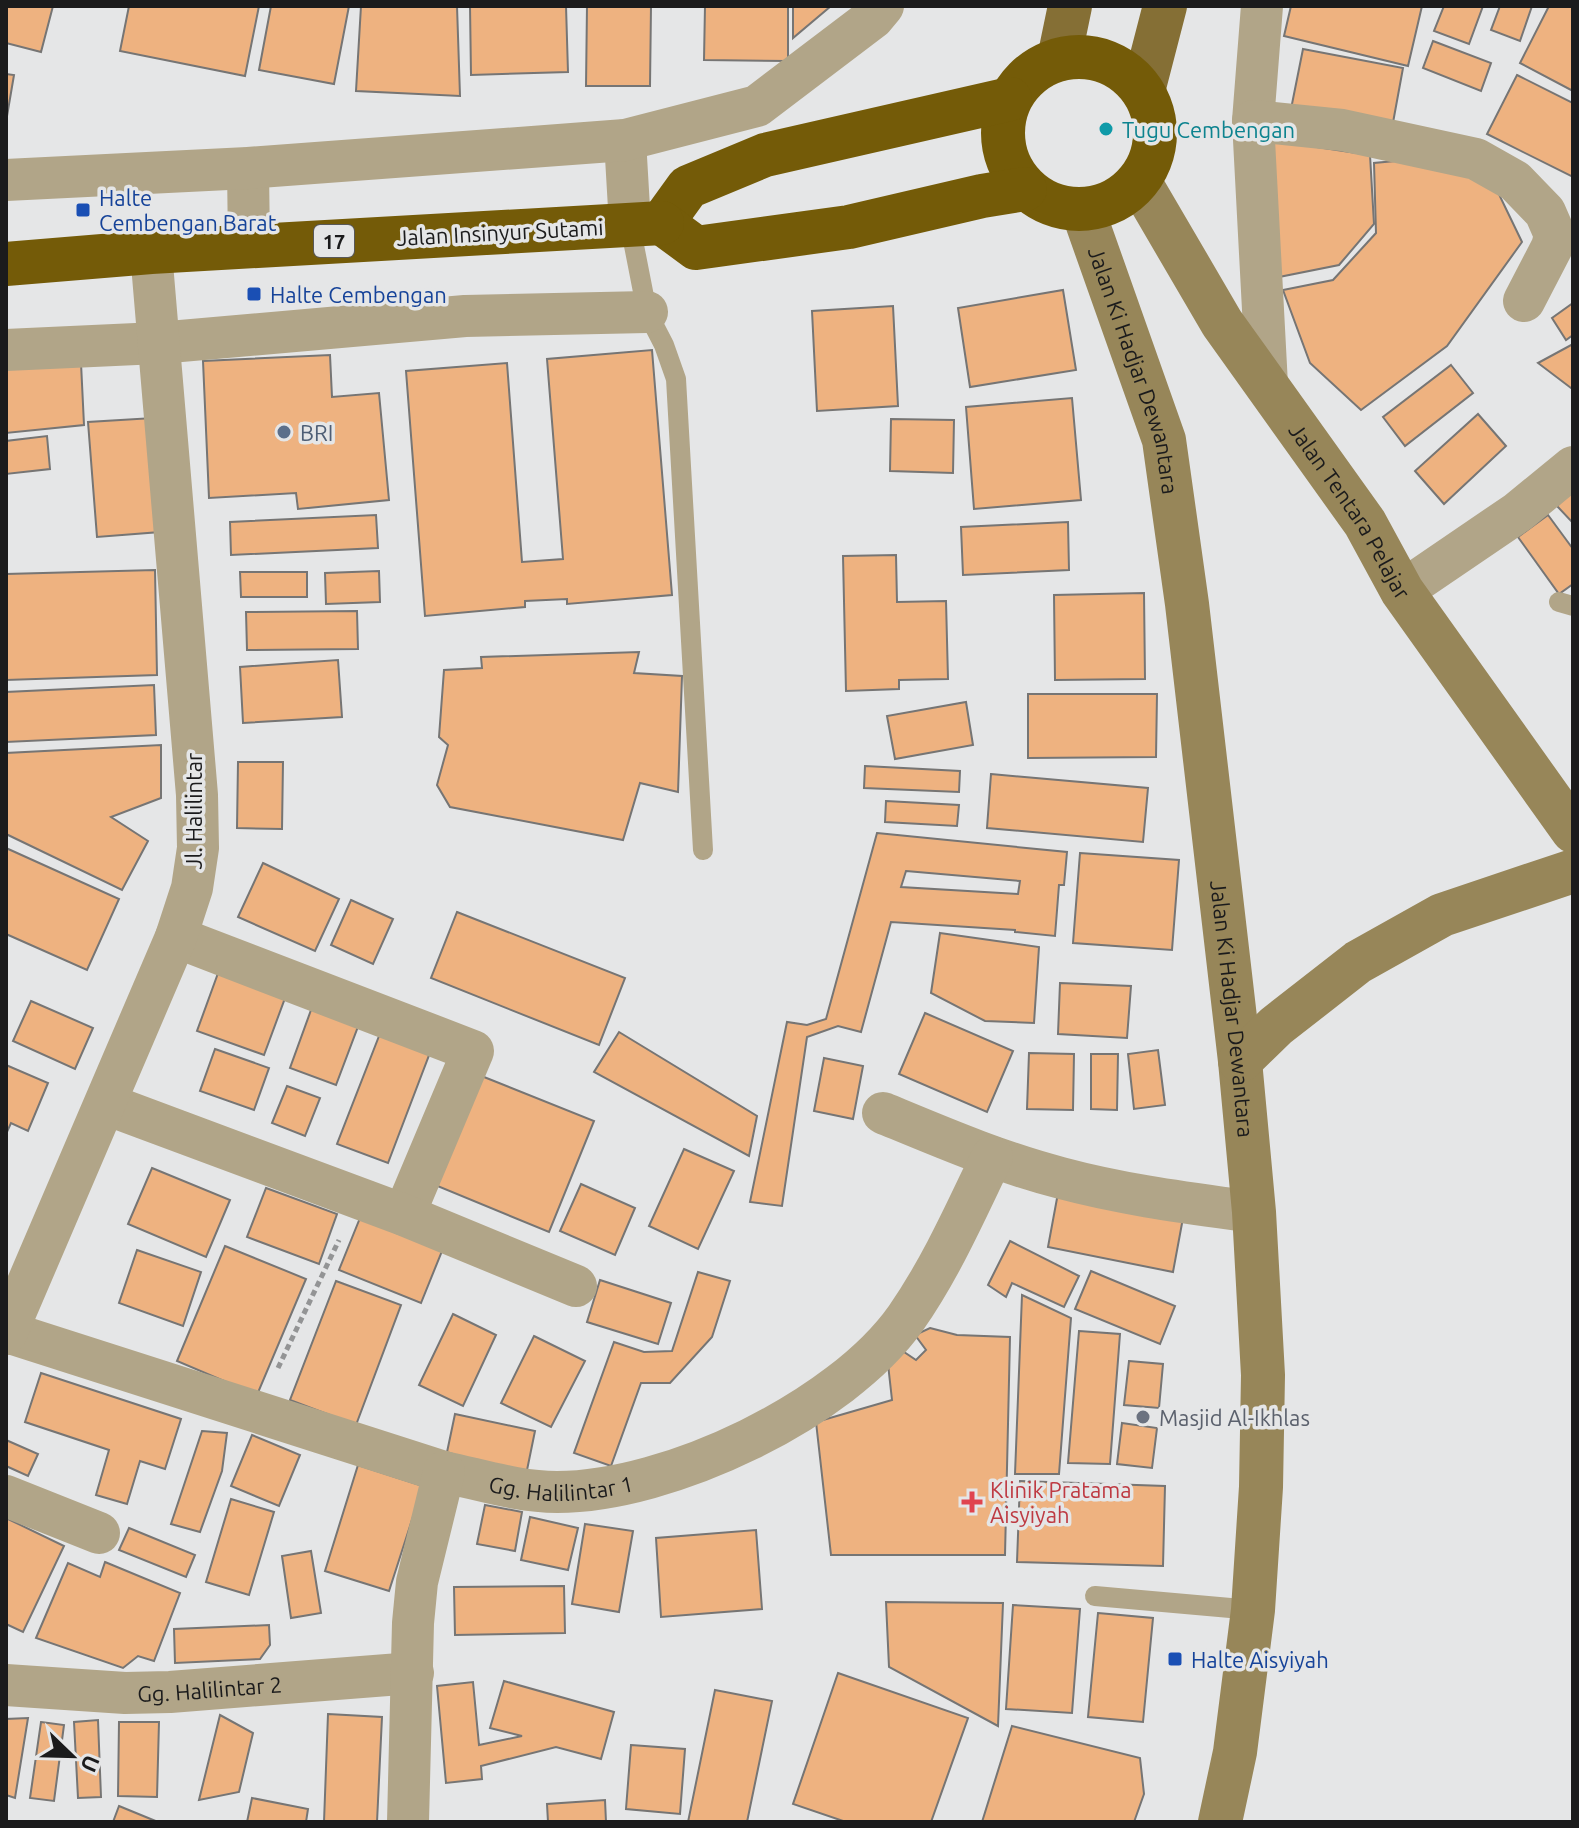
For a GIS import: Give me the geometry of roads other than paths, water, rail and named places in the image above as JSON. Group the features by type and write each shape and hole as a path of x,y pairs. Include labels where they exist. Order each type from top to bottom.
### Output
{"highway":[{"path":"1090,57 1121,68 1143,91 1154,113 1156,137 1151,160 1139,181 1114,202 1083,211 1052,206 1025,189 1007,162 1002,130 1010,99 1030,74 1059,59 1090,57"},
{"path":"1010,99 765,155 688,187 646,224 696,248 849,227 1025,189"},
{"name":"Jalan Insinyur Sutami","path":"6,264 151,252 646,224"}],"main road":[{"path":"1059,59 1070,6"},
{"path":"1143,91 1165,6"},
{"name":"Jalan Tentara Pelajar","path":"1139,181 1197,283 1365,523 1402,591 1573,831"},
{"name":"Jalan Ki Hadjar Dewantara","path":"1083,211 1164,440 1187,604 1240,1061 1254,1212 1263,1375 1261,1487 1253,1610 1235,1752 1220,1822"},
{"path":"1240,1061 1276,1026 1358,962 1442,915 1573,871"}],"street":[{"path":"6,180 248,168 625,140 757,106 873,18 883,6"},
{"path":"1262,6 1253,121 1267,385"},
{"path":"1253,121 1342,130 1476,159 1515,181 1545,212 1555,235 1524,301"},
{"path":"625,140 646,224"},
{"path":"248,168 249,246"},
{"name":"Jl. Halilintar","path":"7,1333 176,937 192,888 198,848 197,795 151,252"},
{"path":"6,350 158,343 465,316 647,312"},
{"path":"1402,591 1518,512 1573,467"},
{"path":"176,937 473,1051 404,1215"},
{"path":"106,1104 404,1215 576,1286"},
{"path":"883,1113 992,1157 1061,1178 1254,1212"},
{"name":"Gg. Halilintar 1","path":"7,1333 444,1472 517,1489 557,1492 593,1490 687,1466 739,1444 803,1410 871,1357 905,1319 957,1230 992,1157"},
{"path":"408,1822 413,1623 417,1582 444,1472"},
{"path":"6,1496 99,1533"},
{"name":"Gg. Halilintar 2","path":"6,1685 125,1693 170,1692 413,1673"}],"lane":[{"path":"646,224 647,312 664,345 676,379 703,850"},
{"path":"1095,1596 1253,1610"}],"place":[{"name":"Tugu Cembengan","path":"1106,129"},
{"name":"Halte Cembengan Barat","path":"83,210"},
{"name":"Halte Cembengan","path":"254,294"},
{"name":"BRI","path":"284,432"},
{"name":"Masjid Al-Ikhlas","path":"1143,1417"},
{"name":"Klinik Pratama Aisyiyah","path":"972,1502"},
{"name":"Halte Aisyiyah","path":"1175,1659"}]}
